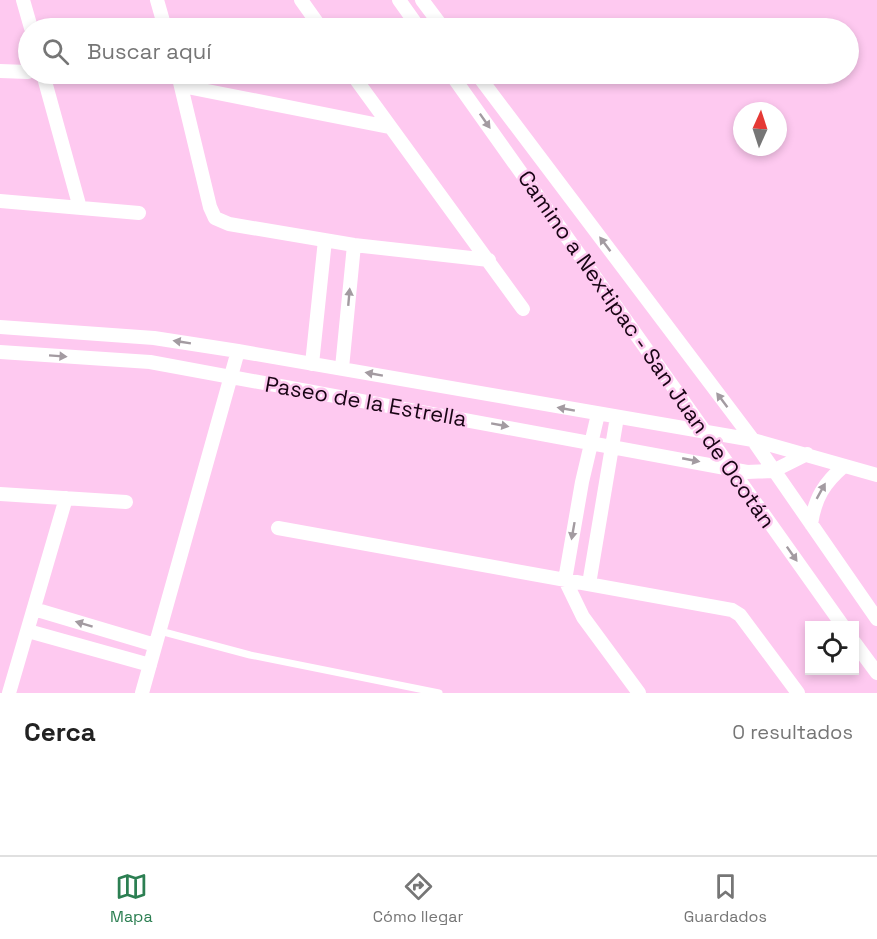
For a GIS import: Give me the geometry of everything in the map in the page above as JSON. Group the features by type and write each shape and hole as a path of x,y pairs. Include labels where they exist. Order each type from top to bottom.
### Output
{"street":[{"path":"23,0 28,18"},
{"path":"157,0 162,18"},
{"path":"301,0 314,18"},
{"path":"399,0 412,18"},
{"path":"422,0 436,18"},
{"path":"0,71 18,72"},
{"path":"46,84 80,208"},
{"path":"181,84 210,207 215,218 229,224 354,245 489,260"},
{"path":"198,84 389,127"},
{"path":"359,84 523,309"},
{"name":"Camino a Nextipac - San Juan de Ocotán","path":"458,84 839,621"},
{"name":"Camino a Nextipac - San Juan de Ocotán","path":"485,84 753,440 877,619"},
{"path":"0,201 139,213"},
{"path":"312,364 325,240"},
{"path":"342,368 354,245"},
{"name":"Paseo de la Estrella","path":"0,327 154,338 342,368 753,440 877,475"},
{"path":"141,693 229,376 238,351"},
{"name":"Paseo de la Estrella","path":"0,352 150,362 759,473 773,471"},
{"path":"598,414 590,441 565,580 583,617 639,693"},
{"path":"590,584 617,417"},
{"path":"773,471 807,454"},
{"path":"811,524 819,493 828,480 844,466"},
{"path":"0,494 126,502"},
{"path":"9,693 66,498"},
{"path":"278,528 732,610 740,615 798,693"},
{"path":"34,609 155,645"},
{"path":"28,631 150,665"},
{"path":"859,648 877,673"}],"lane":[{"path":"160,631 249,655 439,693"}]}
